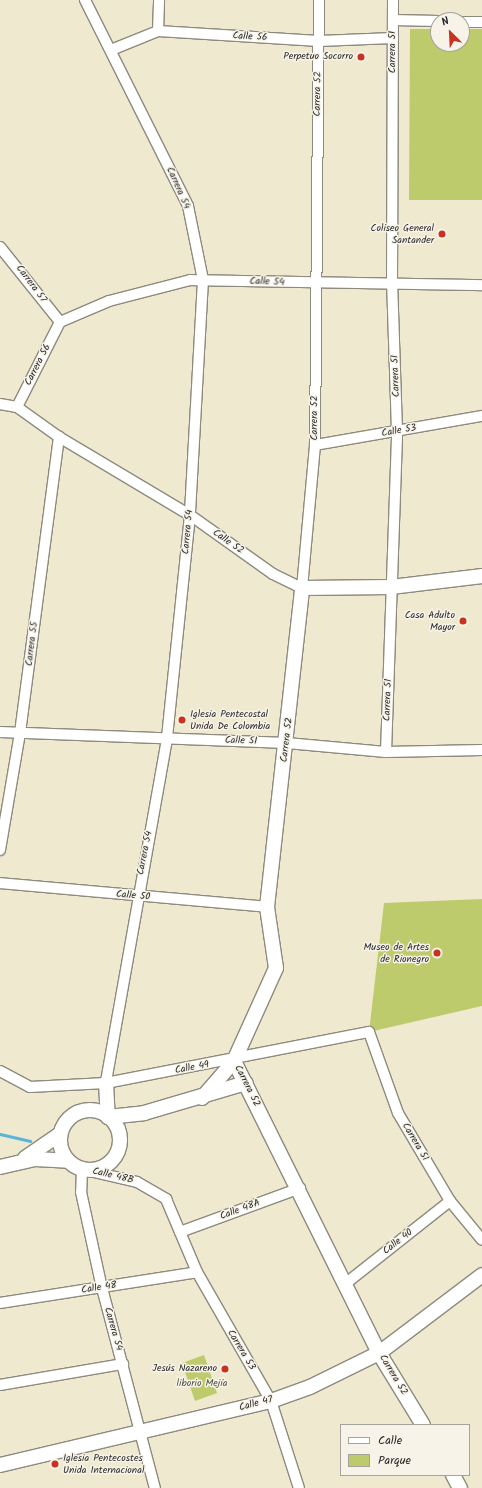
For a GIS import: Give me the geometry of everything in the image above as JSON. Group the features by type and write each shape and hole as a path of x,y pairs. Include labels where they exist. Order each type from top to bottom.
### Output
{"street":[{"name":"Carrera 54","path":"85,0 188,206 203,280 190,515 167,739 136,896 106,1083 108,1117"},
{"path":"158,31 159,0"},
{"name":"Carrera 52","path":"319,0 315,284 316,445 286,743 267,907 276,968 234,1061 300,1188 345,1284 380,1353 422,1424"},
{"name":"Carrera 51","path":"386,752 397,431 392,284 393,0"},
{"path":"393,20 430,21"},
{"path":"470,22 482,22"},
{"name":"Calle 56","path":"111,50 158,31 319,41 393,38"},
{"name":"Carrera 57","path":"0,247 60,322"},
{"name":"Calle 54","path":"60,322 109,301 203,280 315,284 482,284"},
{"name":"Carrera 56","path":"16,407 60,322"},
{"name":"Calle 52","path":"0,404 16,407 59,437 190,515 273,574 302,588 391,587 482,576"},
{"name":"Calle 53","path":"316,445 482,416"},
{"name":"Carrera 55","path":"0,850 20,733 59,437"},
{"name":"Calle 51","path":"0,732 286,743 386,752 482,750"},
{"name":"Calle 50","path":"0,883 267,907"},
{"name":"Carrera 51","path":"369,1032 398,1113 450,1200 482,1240"},
{"name":"Calle 49","path":"0,1071 14,1082 45,1088 106,1083 234,1061 369,1032"},
{"path":"202,1098 234,1061"},
{"name":"Carrera 54","path":"94,1111 106,1083"},
{"path":"18,1162 60,1134 73,1116 94,1111 108,1117 144,1113 202,1098 246,1083"},
{"path":"0,1166 45,1158 68,1161 84,1170 101,1168 114,1158 119,1135 144,1113"},
{"path":"108,1117 119,1135"},
{"path":"60,1134 61,1148 68,1161"},
{"name":"Carrera 54","path":"84,1170 81,1192 102,1288 155,1488"},
{"name":"Calle 48B","path":"84,1170 137,1182 158,1191 174,1216"},
{"name":"Calle 48A","path":"180,1232 300,1188"},
{"name":"Calle 40","path":"345,1284 450,1200"},
{"name":"Carrera 53","path":"174,1216 197,1272 271,1401 298,1488"},
{"name":"Calle 48","path":"0,1303 197,1272"},
{"name":"Calle 47","path":"0,1465 271,1401 310,1387 380,1353 482,1275"},
{"path":"0,1384 123,1364"},
{"path":"454,1476 460,1488"}],"green space":[{"path":"410,29 430,29 430,52 470,52 470,29 482,29 482,200 409,200"},
{"path":"482,899 482,1006 369,1032 384,903"},
{"name":"liborio Mejía","path":"204,1355 217,1393 195,1401 182,1363"}],"waterway":[{"path":"0,1134 30,1141"}],"place":[{"name":"Perpetuo Socorro","path":"361,57"},
{"name":"Coliseo General Santander","path":"442,234"},
{"name":"Casa Adulto Mayor","path":"463,621"},
{"name":"Iglesia Pentecostal Unida De Colombia","path":"182,720"},
{"name":"Museo de Artes de Rionegro","path":"437,953"},
{"name":"Jesús Nazareno","path":"225,1369"},
{"name":"Iglesia Pentecostes Unida Internacional","path":"55,1464"}]}
